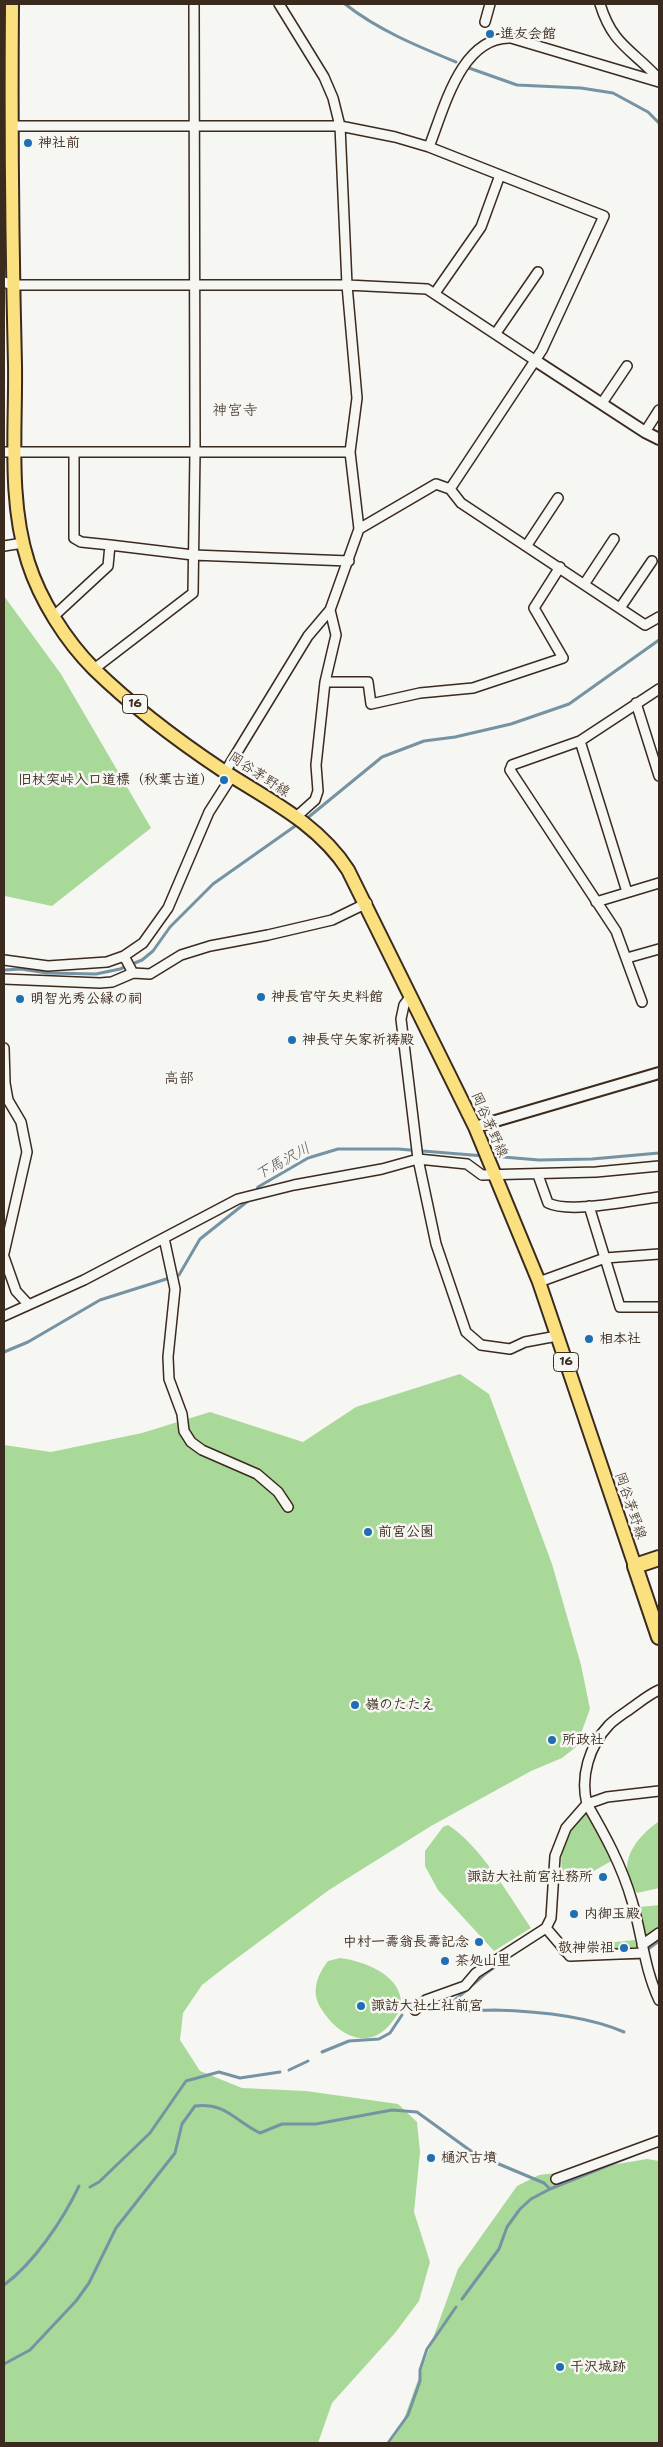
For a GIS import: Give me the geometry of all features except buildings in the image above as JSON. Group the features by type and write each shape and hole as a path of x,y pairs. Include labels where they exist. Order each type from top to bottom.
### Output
{"highway":[{"path":"659,1558 634,1566 659,1638"}],"main road":[{"name":"岡谷茅野線","path":"12,4 11,126 6,286 10,452 23,543 34,579 54,616 94,669 191,748 301,820 326,840 342,860 367,903 483,1146 539,1282 634,1566"}],"street":[{"path":"94,669 192,592 195,452 194,4"},
{"path":"4,979 112,982 130,966 143,943 162,920 209,812 228,774 308,636 330,610 360,529 350,452 357,398 347,285 340,126 333,98 324,77 280,4"},
{"path":"485,22 490,4"},
{"path":"600,4 608,28 624,47 646,65 659,80"},
{"path":"429,147 458,72 479,47 500,38 511,38 659,80"},
{"path":"11,126 340,126 395,137 429,147 604,216 536,361 450,489"},
{"path":"435,293 481,227 500,175"},
{"path":"496,333 538,272"},
{"path":"6,286 347,285 415,288 435,293 536,361 645,432 659,439"},
{"path":"602,403 627,366"},
{"path":"645,432 659,410"},
{"path":"10,452 350,452"},
{"path":"74,453 74,538 81,542 194,555 349,561"},
{"path":"360,529 436,484 450,489 461,502 645,625 659,617"},
{"path":"527,545 558,498"},
{"path":"585,584 614,539"},
{"path":"4,546 23,543"},
{"path":"54,616 108,566 110,545"},
{"path":"620,608 652,561"},
{"path":"324,682 368,682 371,704 420,693 473,688 563,658 534,608 560,567"},
{"path":"301,820 315,800 318,791 316,765 324,682 336,635 330,610"},
{"path":"642,1002 616,932 510,770 512,765 580,741 659,689"},
{"path":"636,703 659,776"},
{"path":"580,741 626,892"},
{"path":"596,902 659,883"},
{"path":"4,960 48,966 107,962 130,966 150,974 181,955 210,946 268,936 332,920 367,903"},
{"path":"627,958 659,949"},
{"path":"411,996 404,1005 401,1019 418,1157 436,1244 466,1332 481,1345 510,1349 525,1342 557,1336"},
{"path":"4,1048 5,1083 8,1100 21,1122 27,1152 4,1253"},
{"path":"474,1127 659,1073"},
{"path":"4,1316 84,1280 238,1199 254,1194 382,1169 418,1157 467,1164 482,1175 538,1175 659,1166"},
{"path":"538,1175 548,1203 554,1206 590,1206 659,1197"},
{"path":"590,1206 620,1307 659,1308"},
{"path":"164,1238 173,1282 174,1311 168,1357 169,1379 182,1414 184,1430 191,1442 202,1450 257,1474 278,1492 288,1507"},
{"path":"539,1282 605,1258 659,1254"},
{"path":"4,1257 16,1291 28,1304"},
{"path":"659,1690 650,1694 608,1726 589,1757 584,1772 584,1792 587,1804 623,1872 649,1979 659,2000"},
{"path":"415,2010 426,2000 465,1986 476,1973 546,1928 552,1918 555,1856 566,1828 587,1804 607,1797 659,1791"},
{"path":"546,1928 570,1956 643,1949 659,1933"},
{"path":"556,2179 659,2140"}],"green space":[{"path":"4,596 61,674 151,828 52,906 5,896 4,891"},
{"path":"460,1374 489,1394 552,1564 581,1665 590,1709 576,1747 562,1758 531,1771 431,1826 329,1890 202,1985 183,2013 180,2040 200,2071 242,2088 306,2091 398,2104 417,2122 420,2152 414,2212 430,2262 419,2301 395,2333 332,2403 318,2443 4,2443 4,1445 51,1452 142,1433 210,1412 303,1442 356,1407"},
{"path":"587,1811 613,1860 580,1879 570,1879 563,1874 563,1847 569,1831"},
{"path":"659,1821 659,1888 637,1893 630,1882 627,1872 630,1853 642,1836"},
{"path":"448,1825 472,1845 483,1858 531,1928 494,1951 438,1890 425,1866 425,1851 443,1827"},
{"path":"659,1905 659,1929 646,1938 643,1937 637,1910 640,1907"},
{"path":"635,1940 638,1949 605,1951 606,1943"},
{"path":"340,1958 359,1962 378,1970 394,1983 399,1992 401,2004 397,2015 383,2031 374,2036 364,2038 346,2033 329,2019 318,2004 316,1984 318,1978 328,1961"},
{"path":"647,2159 659,2161 659,2443 390,2443 401,2427 458,2269 517,2186 539,2175"}],"waterway":[{"path":"345,4 384,30 456,62"},
{"path":"469,68 517,85 581,88 613,93 648,112 659,123"},
{"path":"305,820 382,757 424,741 455,737 511,724 569,704 659,640"},
{"path":"4,970 21,969 47,973 96,974 120,969 142,960 153,951 170,927 213,884 298,824"},
{"name":"下馬沢川","path":"256,1192 258,1187 308,1158 338,1149 398,1149 484,1156"},
{"name":"下馬沢川","path":"491,1156 539,1160 592,1159 659,1153"},
{"name":"下馬沢川","path":"4,1352 28,1342 100,1300 179,1275 200,1239 253,1197"},
{"path":"648,1949 659,1941"},
{"path":"556,1946 561,1954 569,1959"},
{"path":"448,2006 485,1974 513,1954"},
{"path":"617,1958 638,1958"},
{"path":"450,2004 464,2010 494,2010 560,2015 594,2022 624,2032"},
{"path":"427,2008 439,2008"},
{"path":"322,2052 349,2041 379,2039 390,2033 402,2015"},
{"path":"289,2070 308,2061"},
{"path":"90,2187 99,2182 150,2133 186,2081 219,2072 240,2078 280,2072"},
{"path":"4,2364 30,2350 76,2301 89,2283 116,2228 175,2153 182,2124 195,2106 214,2107 222,2110 260,2133 282,2124 316,2124 392,2110 417,2112 475,2154 544,2183 550,2189 646,2150"},
{"path":"4,2285 26,2265 47,2240 65,2213 79,2186"},
{"path":"462,2299 499,2249 507,2227 520,2209 531,2199 550,2189"},
{"path":"388,2443 408,2415 420,2381 420,2370 427,2349 456,2307"}],"place":[{"name":"進友会館","path":"490,34"},
{"name":"神社前","path":"28,143"},
{"name":"旧杖突峠入口道標（秋葉古道）","path":"224,780"},
{"name":"神長官守矢史料館","path":"261,997"},
{"name":"明智光秀公縁の祠","path":"20,999"},
{"name":"神長守矢家祈祷殿","path":"292,1040"},
{"name":"相本社","path":"589,1339"},
{"name":"前宮公園","path":"368,1532"},
{"name":"嶺のたたえ","path":"355,1705"},
{"name":"所政社","path":"552,1740"},
{"name":"諏訪大社前宮社務所","path":"603,1877"},
{"name":"内御玉殿","path":"574,1914"},
{"name":"中村一壽翁長壽記念","path":"479,1942"},
{"name":"敬神崇祖","path":"624,1948"},
{"name":"茶処山里","path":"445,1961"},
{"name":"諏訪大社上社前宮","path":"361,2006"},
{"name":"樋沢古墳","path":"431,2158"},
{"name":"干沢城跡","path":"560,2367"}],"district":[{"name":"神宮寺","path":"235,411"},
{"name":"高部","path":"179,1079"}]}
